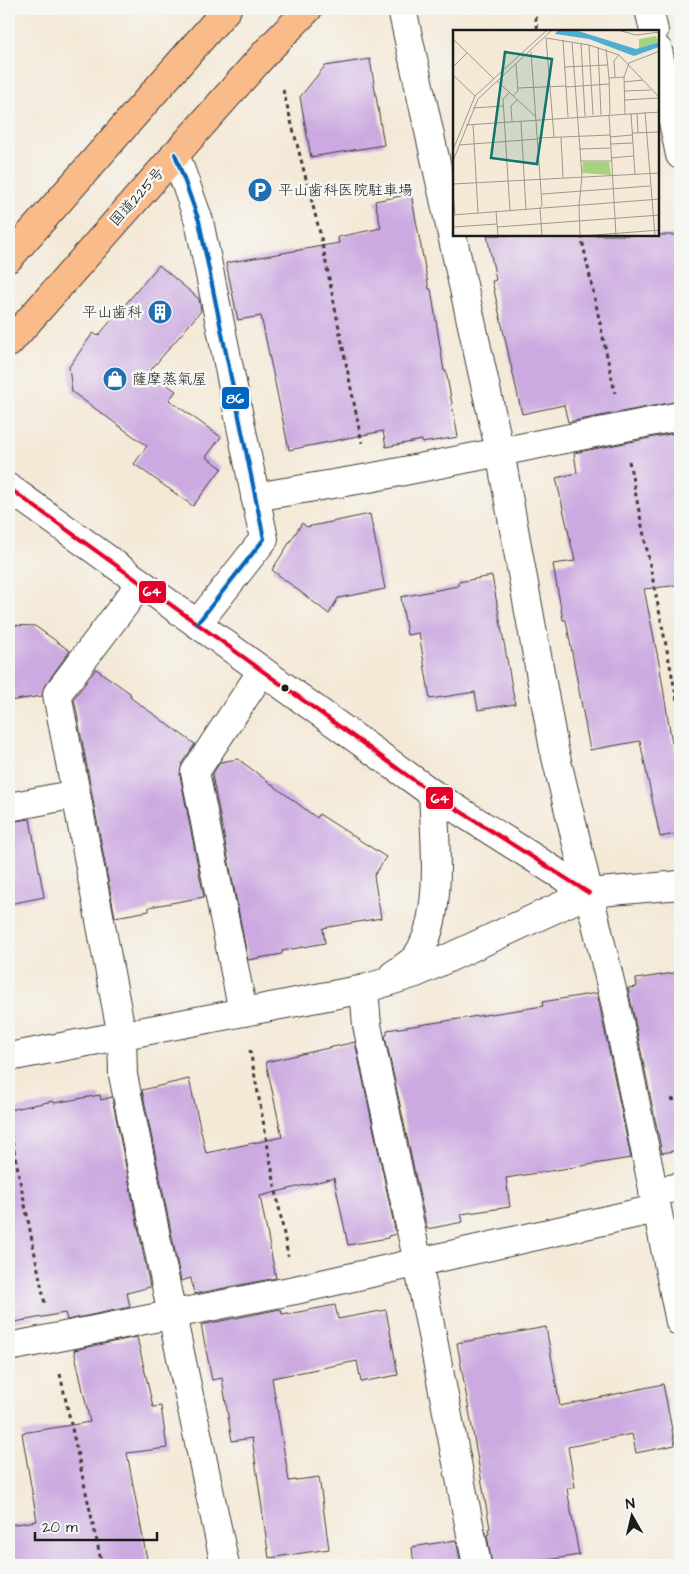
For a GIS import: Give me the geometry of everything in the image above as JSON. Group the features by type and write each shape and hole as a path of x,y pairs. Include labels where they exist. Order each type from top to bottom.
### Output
{"highway":[{"path":"9,258 227,9"},
{"name":"国道225号","path":"9,343 267,51 308,9"}],"street":[{"path":"402,9 500,452 554,749 615,1002 680,1322"},
{"path":"649,9 654,30"},
{"path":"659,55 680,155"},
{"path":"175,154 199,222 264,539 197,624"},
{"path":"255,497 369,478 680,416"},
{"path":"9,488 433,794 589,892"},
{"path":"141,583 57,694 122,1036 123,1075 225,1565"},
{"path":"243,1012 196,772 262,671"},
{"path":"9,807 76,794"},
{"path":"433,794 437,871 435,896 428,934 417,957 372,987 367,1025 418,1263 477,1565"},
{"path":"9,1057 372,987 416,973 589,892 680,885"},
{"path":"9,1347 295,1290 418,1263 655,1200 680,1187"}],"path":[{"path":"534,9 538,30"},
{"path":"283,90 320,233 369,478"},
{"path":"581,236 680,715"},
{"path":"250,1050 295,1290"}],"building":[{"path":"370,59 384,145 311,157 300,97 325,66"},
{"path":"411,194 429,289 431,289 444,371 446,371 458,437 422,443 422,440 386,447 383,431 289,450 261,316 238,320 226,263 339,243 338,237 381,228 375,201"},
{"path":"680,235 680,401 568,422 564,405 522,414 492,281 496,280 487,236"},
{"path":"159,265 199,299 201,311 149,372 176,391 169,400 221,437 206,457 222,468 193,506 134,464 147,446 72,392 69,367 93,333 98,336"},
{"path":"680,432 680,585 644,589 659,663 672,743 674,743 680,775 680,833 660,837 640,741 590,750 566,620 563,620 553,564 575,561 556,478 577,473 574,453"},
{"path":"370,514 385,589 338,598 329,614 272,570 302,523 307,527"},
{"path":"492,576 515,704 478,710 475,692 430,699 419,633 407,635 401,597 458,586 458,582"},
{"path":"9,625 35,626 70,651 45,685 42,696 9,701"},
{"path":"96,669 130,693 131,698 195,744 182,763 180,775 204,897 149,907 149,911 115,917 74,698"},
{"path":"238,759 317,818 319,814 386,857 374,876 381,918 323,928 325,943 248,960 212,775 220,762"},
{"path":"30,819 44,897 9,904 9,822"},
{"path":"680,972 680,1150 662,1153 628,988 637,987 636,979"},
{"path":"597,993 631,1158 506,1178 510,1207 461,1214 463,1222 427,1229 385,1036 387,1035 387,1030 543,1006 542,1002"},
{"path":"355,1042 396,1234 388,1236 388,1238 348,1245 334,1178 260,1196 276,1278 194,1294 191,1278 181,1281 142,1090 189,1079 206,1153 282,1137 266,1062"},
{"path":"100,1095 101,1100 112,1097 150,1287 127,1293 130,1307 67,1320 65,1313 9,1323 9,1110 53,1101 54,1103"},
{"path":"335,1305 338,1319 386,1310 398,1375 361,1382 357,1361 272,1378 289,1481 319,1477 329,1549 269,1558 252,1438 232,1441 222,1378 212,1380 201,1325 281,1309 282,1314 288,1314"},
{"path":"546,1327 560,1406 663,1384 675,1445 636,1453 632,1434 568,1447 575,1487 567,1489 579,1555 517,1565 492,1565 487,1535 490,1528 457,1343"},
{"path":"137,1337 153,1407 161,1406 167,1448 127,1453 148,1565 12,1565 9,1546 9,1525 37,1521 22,1433 90,1422 74,1350"},
{"path":"456,1540 461,1565 414,1565 412,1547"}],"transit line":[{"name":"86","path":"175,154 199,221 264,539 197,624"},
{"name":"64","path":"9,488 433,794 589,893"}],"place":[{"name":"平山歯科医院駐車場","path":"260,190"},
{"name":"平山歯科","path":"160,312"},
{"name":"薩摩蒸氣屋","path":"115,379"}]}
